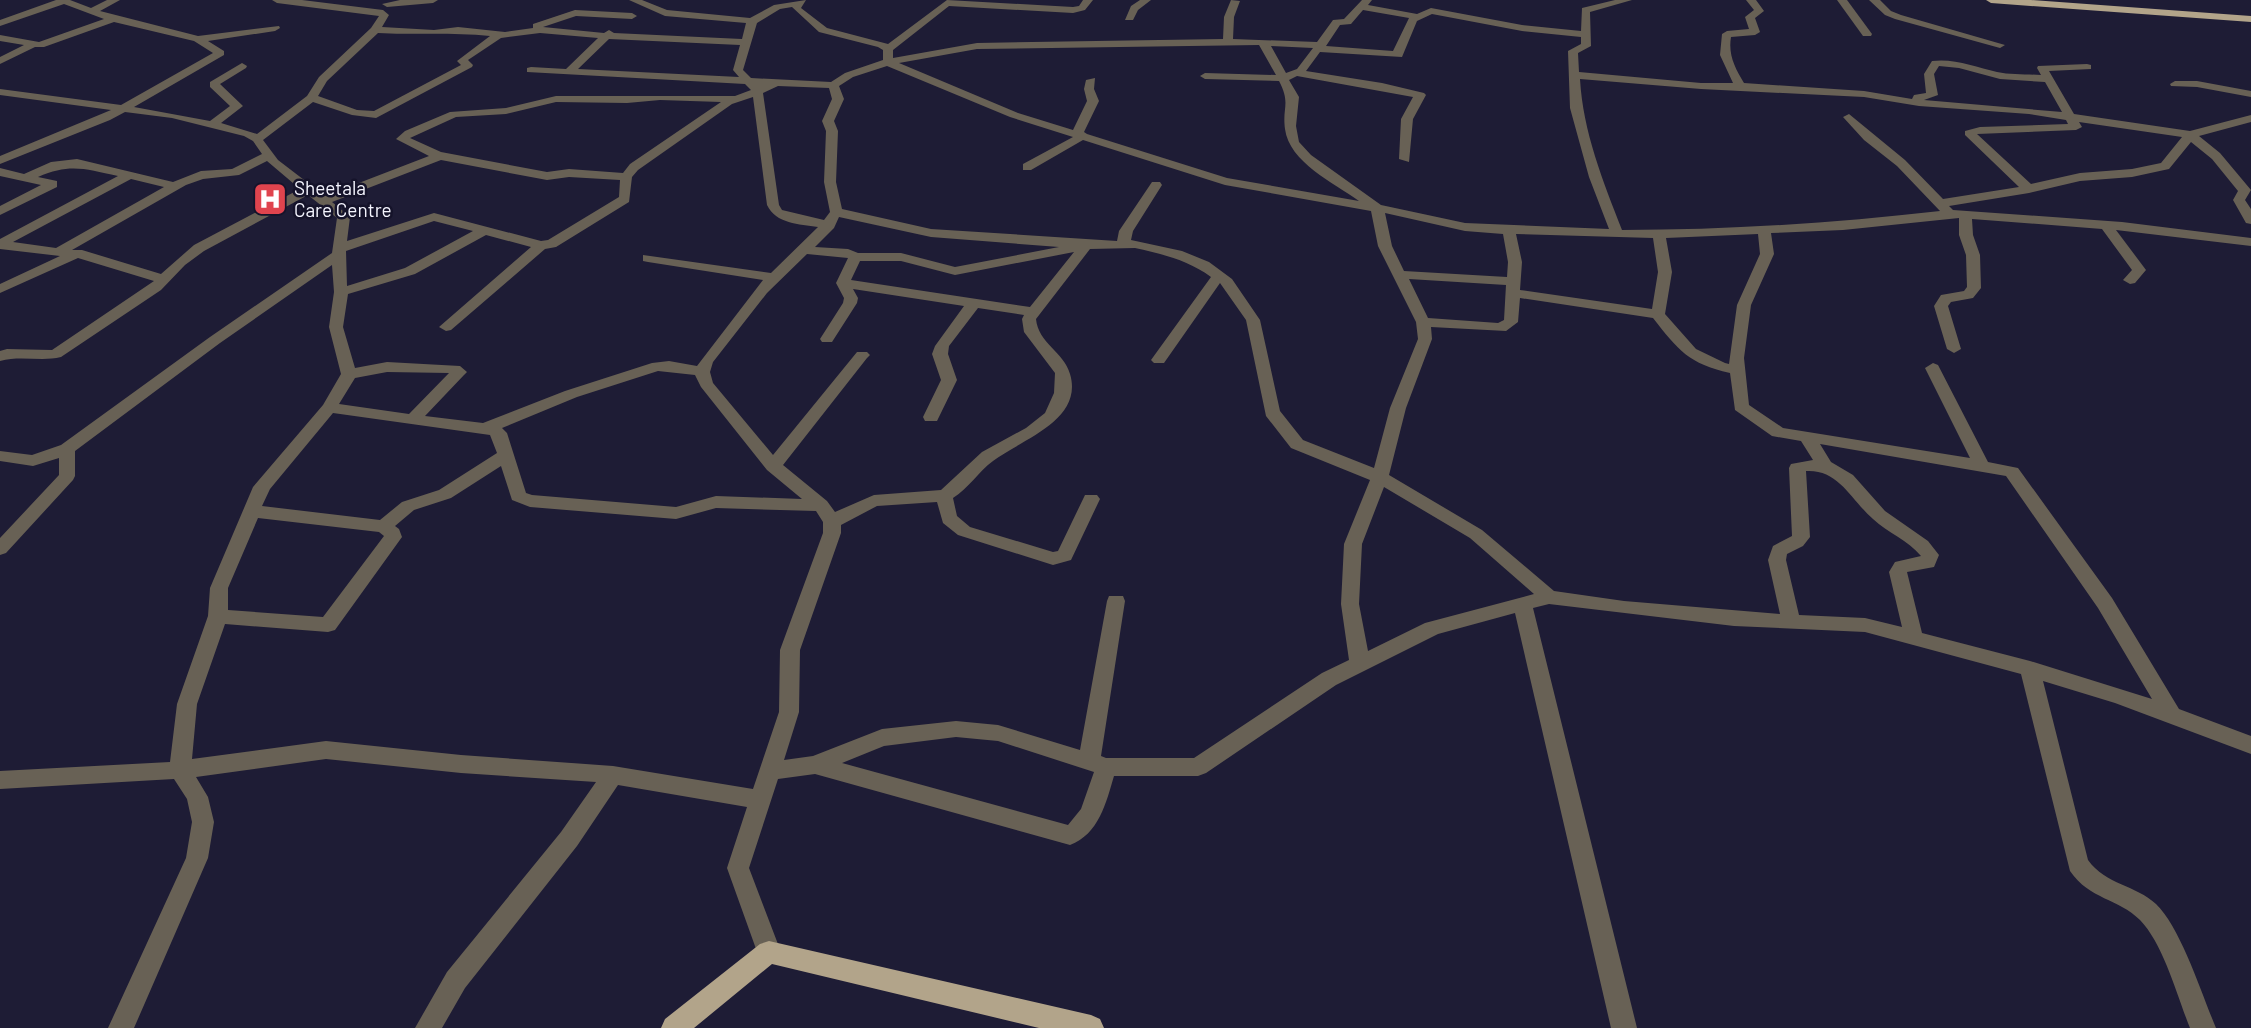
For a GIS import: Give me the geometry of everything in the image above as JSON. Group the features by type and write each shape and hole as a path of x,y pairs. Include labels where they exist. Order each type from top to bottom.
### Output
{"main road":[{"path":"1991,0 2251,19"},
{"path":"674,1028 769,952 1091,1028"}],"street":[{"path":"92,11 115,0"},
{"path":"277,0 386,5 433,0"},
{"path":"634,0 677,15 752,21 777,7 799,1"},
{"path":"531,69 833,85 888,56 944,2 1073,10 1082,8 1088,0"},
{"path":"1129,18 1134,8 1146,0"},
{"path":"1228,42 1229,17 1235,0"},
{"path":"888,56 977,46 1228,42 1264,42 1398,55 1413,19 1431,10 1439,0"},
{"path":"1617,233 1595,177 1576,108 1573,51 1586,46 1585,10 1627,0"},
{"path":"1741,86 1726,63 1725,39 1727,34 1755,32 1750,17 1759,11 1751,0"},
{"path":"1842,0 1867,34"},
{"path":"1874,0 1888,13 1898,17 2000,45"},
{"path":"0,23 63,1 113,19 198,39 220,53 94,123 0,160"},
{"path":"799,1 796,8 823,30 870,40 914,75 992,102 1014,114 1224,181 1377,208 1454,226 1510,231 1659,234 1843,226 1958,215 2106,225 2251,242"},
{"path":"1291,76 1320,47 1337,22 1347,22 1364,4 1418,17"},
{"path":"257,139 311,98 324,79 375,30 384,15 386,5"},
{"path":"569,72 605,37 645,5"},
{"path":"1431,10 1522,28 1586,35"},
{"path":"527,32 542,22 576,13 632,16"},
{"path":"0,61 32,45 49,42 113,19"},
{"path":"752,21 738,69 757,92 773,205 783,216 833,219 931,233 1087,244 1135,244 1177,254 1204,265 1227,282 1253,320 1272,412 1297,444 1380,477 1476,534 1549,597"},
{"path":"198,39 275,28"},
{"path":"375,30 434,33 458,30 500,34 540,30 605,37 746,42"},
{"path":"311,98 356,113 376,115 468,65 462,61 464,58 500,34"},
{"path":"0,38 32,45"},
{"path":"1264,42 1291,76 1293,97 1290,127 1293,143 1307,158 1377,208 1385,246 1423,323 1425,339 1398,408 1380,477 1353,544 1350,604 1360,664"},
{"path":"1919,103 1918,97 1932,95 1929,74 1936,63 1959,65 2000,76 2047,79"},
{"path":"214,123 237,106 215,82 242,66"},
{"path":"2029,189 1969,133 1980,130 2076,127 2042,70 2047,66 2087,67"},
{"path":"1574,75 1702,86 1864,94 1919,103 1981,106 2069,117 2190,135 2251,118"},
{"path":"1205,76 1291,76 1417,93 1419,98 1408,119 1405,159"},
{"path":"1027,167 1042,157 1072,145 1080,134 1093,101 1089,89 1091,80"},
{"path":"0,456 33,461 68,449 339,251 434,217 541,245 551,244 625,199 626,177 634,167 735,99 777,82"},
{"path":"2175,84 2197,84 2251,93"},
{"path":"769,952 738,868 789,712 790,650 832,533 832,522 821,505 773,466 706,384 702,372 706,362 741,316 833,219 830,182 832,131 828,121 838,99 833,85"},
{"path":"0,92 124,108 214,123 248,133 257,139 274,163 344,217 339,251 341,292 336,327 349,374 329,408 262,487 219,588 218,616 187,704 180,770 197,797 203,822 197,858 121,1028"},
{"path":"439,156 402,139 409,133 454,114 506,111 556,99 735,99"},
{"path":"1849,117 1868,138 1901,163 1941,203 1958,215 1973,255 1973,288 1968,295 1946,298 1941,306 1954,349"},
{"path":"1941,203 2029,189 2080,177 2132,173 2165,166 2190,135"},
{"path":"2190,135 2216,156 2245,190 2238,200 2251,219"},
{"path":"0,289 176,186 201,176 235,172 268,156"},
{"path":"0,356 10,352 38,356 56,354 156,287 199,247 316,195 439,156 547,176 569,173 626,177"},
{"path":"27,177 55,165 70,163 176,186"},
{"path":"0,172 53,184 0,211"},
{"path":"0,244 129,175"},
{"path":"1123,245 1126,231 1156,185"},
{"path":"2106,225 2139,270 2130,280"},
{"path":"341,292 410,271 485,230"},
{"path":"1764,230 1767,254 1744,305 1736,358 1741,407 1778,432 2012,472 2105,603 2172,716"},
{"path":"1423,323 1506,327 1511,323 1515,288 1510,231"},
{"path":"1658,314 1665,272 1659,234"},
{"path":"0,244 82,253 163,279"},
{"path":"805,250 848,253 855,257 901,257 955,271 1087,244"},
{"path":"832,522 856,505 870,500 944,496 952,492 989,455 1033,433 1046,423 1060,401 1065,381 1054,359 1028,327 1032,312 1087,244"},
{"path":"446,327 541,245"},
{"path":"843,283 855,257"},
{"path":"648,258 775,278"},
{"path":"1159,360 1219,275"},
{"path":"1399,275 1455,276 1658,314 1693,357 1702,362 1737,370"},
{"path":"843,283 1032,312"},
{"path":"827,339 850,303 851,298 843,283"},
{"path":"931,417 949,380 940,354 942,346 974,303"},
{"path":"773,466 862,355"},
{"path":"485,428 571,394 657,366 702,372"},
{"path":"349,374 387,367 455,369 459,372 413,419"},
{"path":"1933,368 1982,466"},
{"path":"329,408 485,428 499,433 518,496 530,501 676,513 716,502 821,505"},
{"path":"1807,437 1825,466"},
{"path":"0,549 67,476 68,449"},
{"path":"383,526 408,506 445,494 506,455"},
{"path":"1791,620 1777,560 1779,550 1797,542 1801,537 1797,468 1807,465 1825,466 1847,479 1879,515 1922,545 1930,555 1928,562 1901,566 1898,572 1914,638"},
{"path":"944,496 949,519 964,531 1053,559 1065,555 1091,499"},
{"path":"218,616 328,625 393,537 393,533 383,526 252,511"},
{"path":"769,771 815,765 882,738 956,729 998,733 1098,765 1198,767 1329,679 1432,628 1549,597 1734,619 1865,625 2120,696 2251,745"},
{"path":"815,765 1070,835 1082,830 1087,820 1098,765 1116,601"},
{"path":"1522,604 1624,1028"},
{"path":"2030,669 2078,864 2086,878 2136,903 2157,923 2203,1028"},
{"path":"0,780 180,770 326,750 461,764 613,775 760,800"},
{"path":"428,1028 456,980 569,839 613,775"}],"place":[{"name":"Sheetala Care Centre","path":"270,199"}]}
